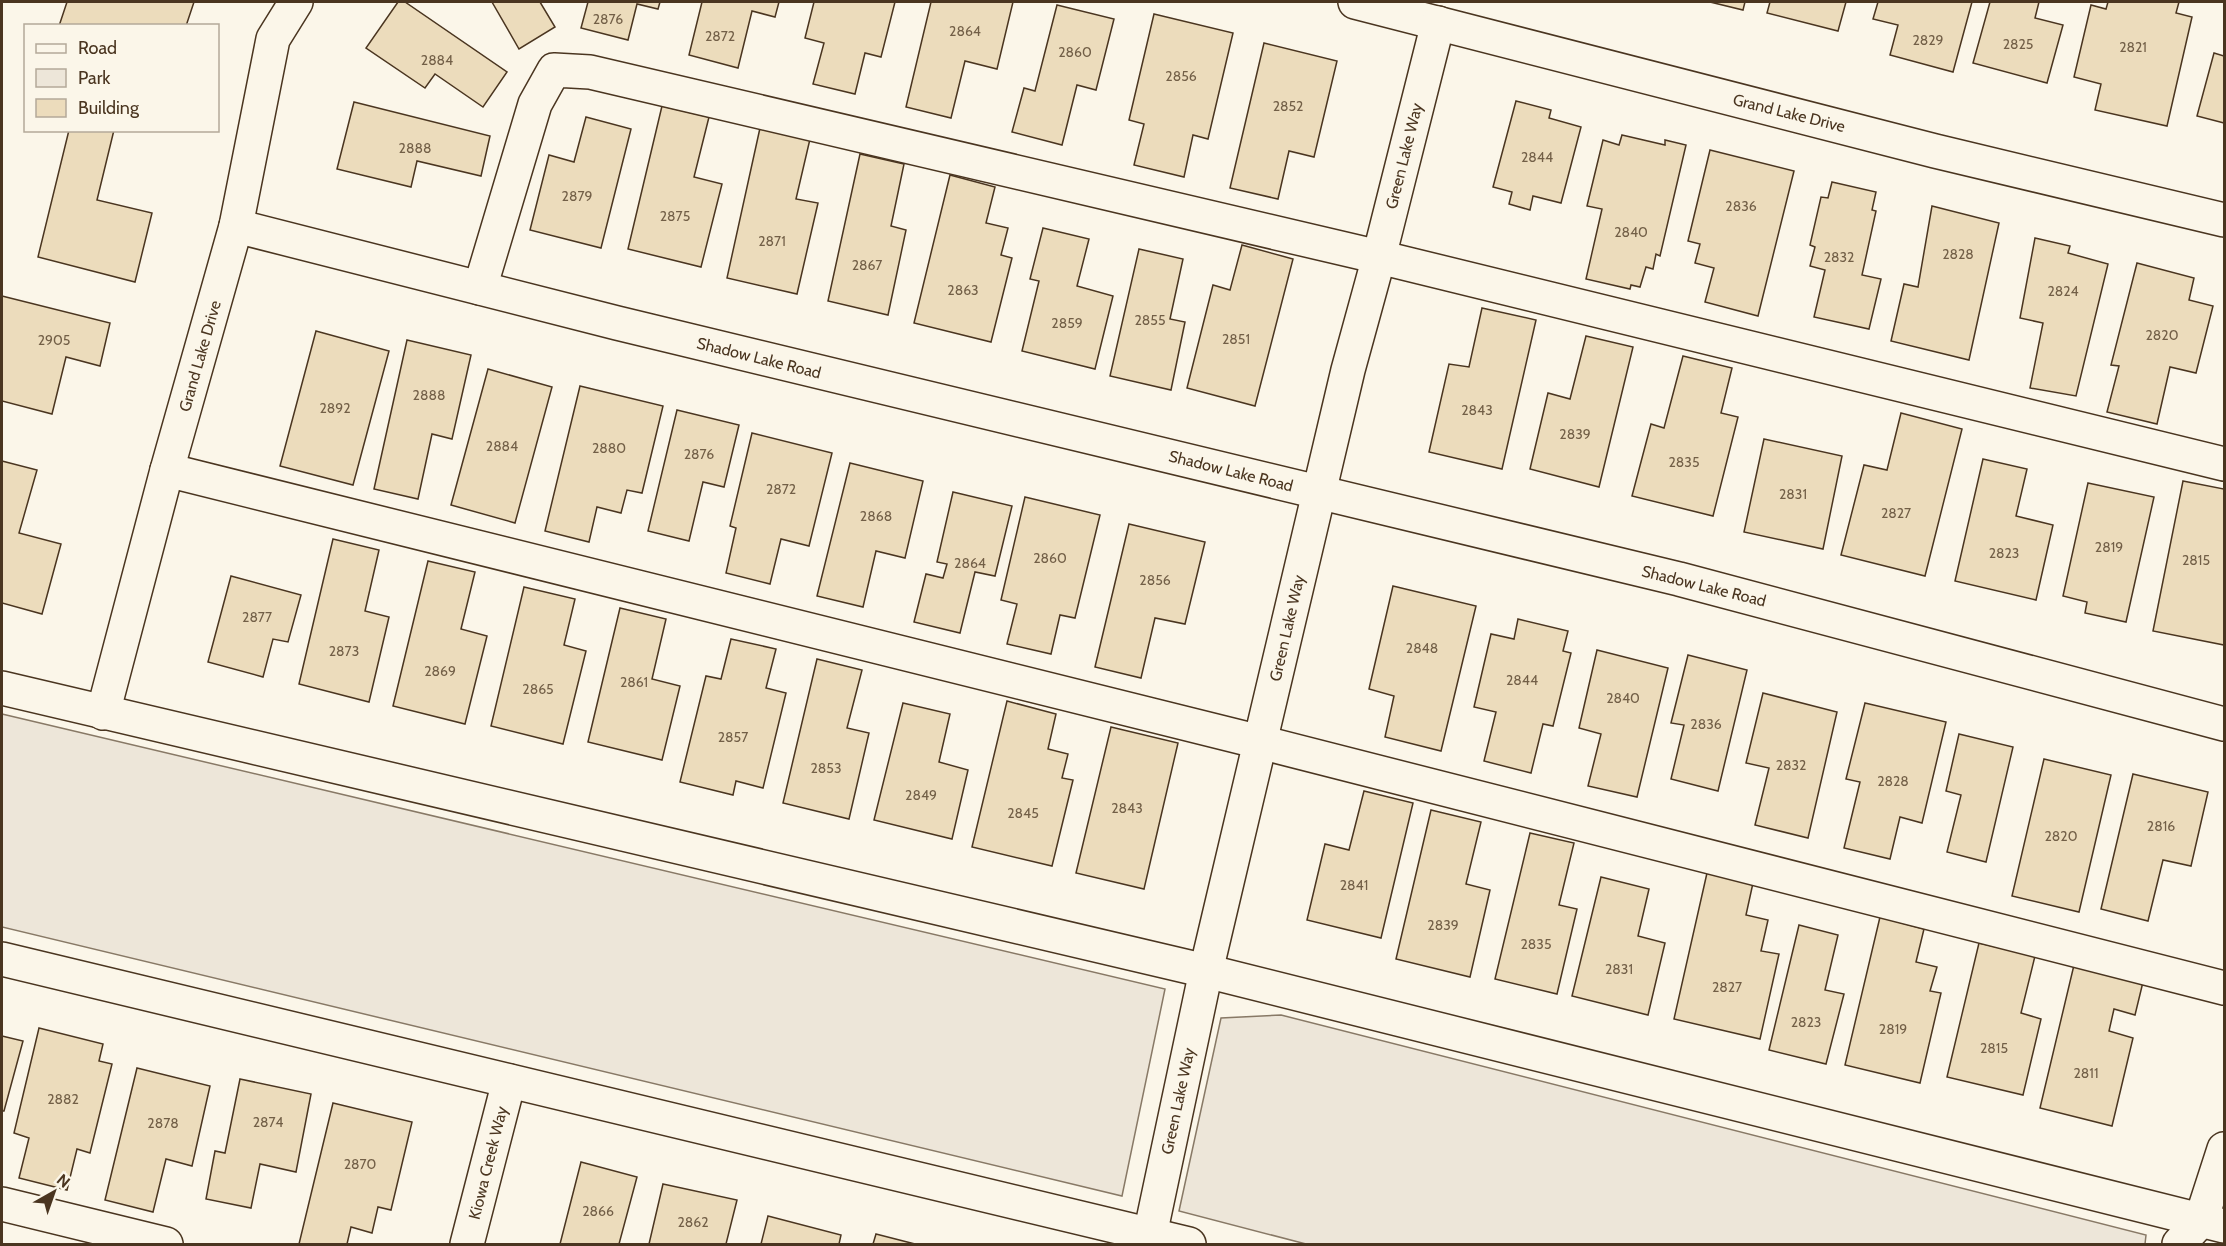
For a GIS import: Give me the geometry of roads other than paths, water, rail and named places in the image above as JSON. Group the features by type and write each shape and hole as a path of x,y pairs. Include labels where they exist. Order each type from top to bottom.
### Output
{"street":[{"name":"Grand Lake Drive","path":"104,712 167,470 236,226 273,39 296,2"},
{"name":"Grand Lake Drive","path":"1355,2 1924,148 2224,220"},
{"name":"Green Lake Way","path":"1150,1235 1206,971 1348,370 1438,24"},
{"path":"480,288 535,104 554,69 590,72 1379,257 2224,464"},
{"name":"Shadow Lake Road","path":"236,226 628,326 1679,579 2224,724"},
{"path":"167,470 1260,742 2224,988"},
{"path":"2,688 1206,971 2212,1230"},
{"path":"2,959 1189,1245"},
{"name":"Kiowa Creek Way","path":"467,1245 509,1081"},
{"path":"2212,1230 2224,1149"},
{"path":"2,1204 166,1245"},
{"path":"2179,1245 2212,1230"}]}
